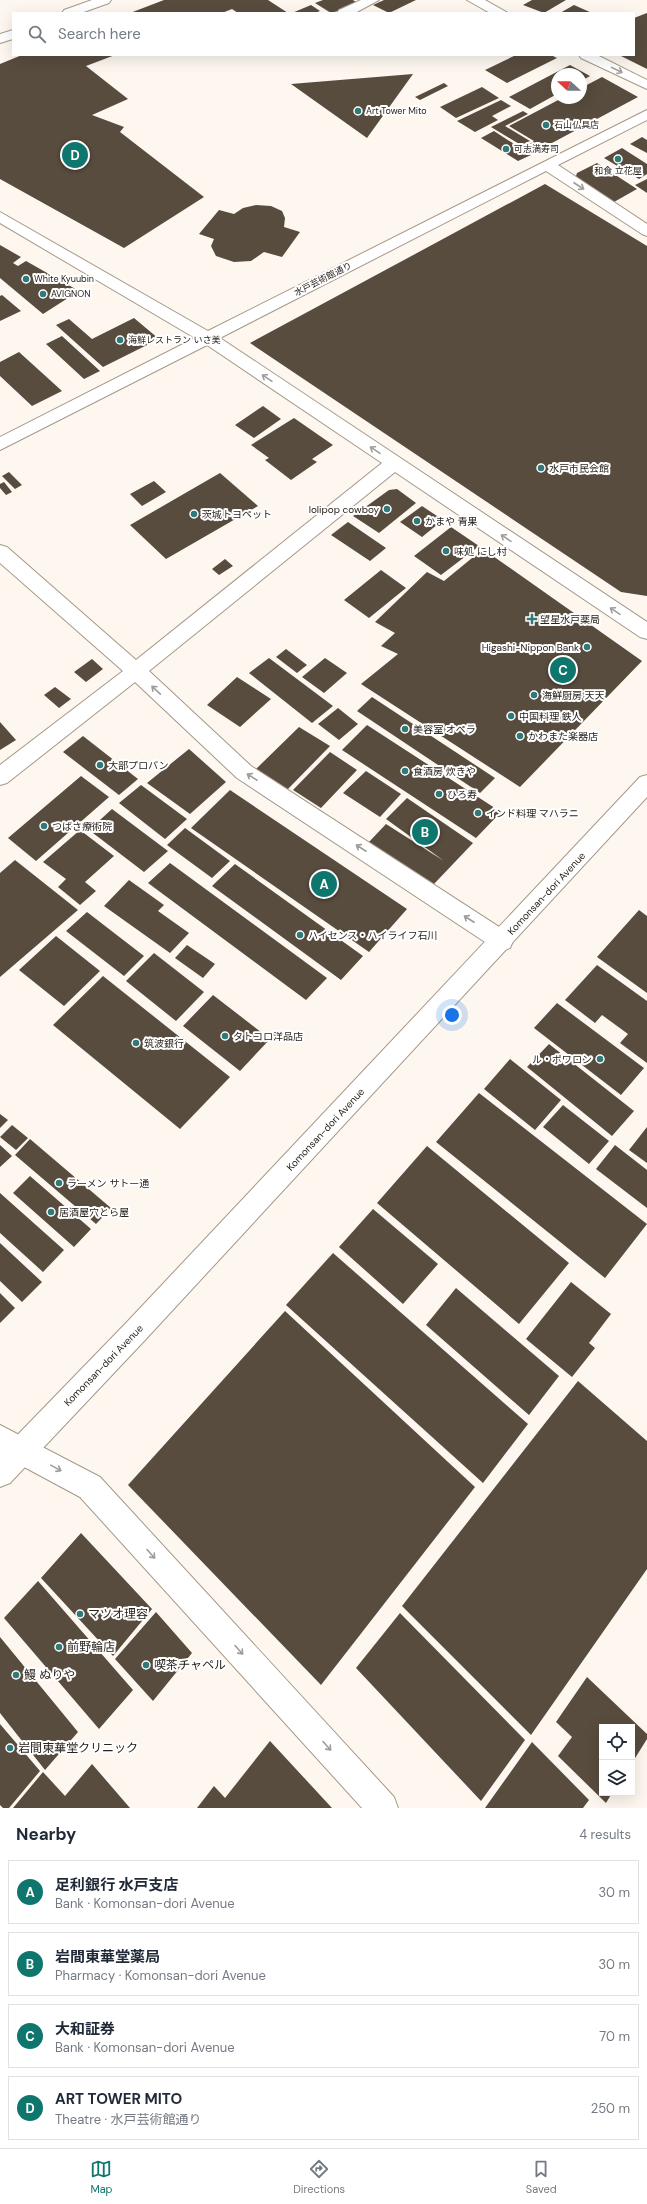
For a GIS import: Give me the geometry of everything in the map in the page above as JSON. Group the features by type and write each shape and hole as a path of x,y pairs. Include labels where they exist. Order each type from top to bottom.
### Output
{"main road":[{"path":"72,12 104,0"},
{"path":"346,12 372,0"},
{"path":"474,0 499,12"},
{"path":"0,39 12,34"},
{"path":"588,56 647,85"},
{"name":"水戸芸術館通り","path":"0,444 647,114"},
{"path":"547,165 647,231"},
{"path":"0,217 208,338 647,632"},
{"path":"0,777 136,671 394,463"},
{"path":"0,552 136,671 244,772 502,941"},
{"name":"Komonsan-dori Avenue","path":"0,1473 11,1444 107,1362 502,941 647,783"},
{"path":"11,1444 90,1487 384,1808"}],"building":[{"path":"164,0 268,0 286,12 236,12 232,9 224,12 133,12"},
{"path":"323,0 353,0 356,2 334,12 329,12 315,3"},
{"path":"384,0 416,0 391,12 387,12 373,5"},
{"path":"532,0 566,0 546,12 541,12 523,5"},
{"path":"311,5 320,11 318,12 294,12"},
{"path":"574,5 590,12 562,12"},
{"path":"647,13 647,69 621,56 635,56 635,18"},
{"path":"20,56 112,56 86,66 128,99 92,115 124,127 120,132 204,197 124,248 0,179 0,64"},
{"path":"514,56 553,56 557,58 507,83 485,70"},
{"path":"570,65 575,68 564,68"},
{"name":"Art Tower Mito","path":"413,74 367,138 291,84"},
{"path":"551,75 551,97 530,109 509,97"},
{"path":"602,77 638,97 537,151 527,146 534,141 509,126 551,104 587,104 587,85"},
{"path":"444,83 448,86 420,100 415,97"},
{"path":"482,87 499,98 456,118 440,107"},
{"path":"501,100 511,106 492,116 498,120 475,132 457,121"},
{"path":"523,111 528,114 505,126 530,141 521,145 491,127"},
{"path":"494,131 531,155 518,161 481,138"},
{"path":"642,137 647,140 647,153 630,144"},
{"path":"622,148 647,164 647,174 639,179 604,158"},
{"path":"597,163 637,189 614,202 575,179 577,173"},
{"path":"647,179 647,193 635,185"},
{"name":"水戸市民会館","path":"545,184 647,246 647,596 621,592 250,343"},
{"path":"256,205 271,206 282,211 285,218 284,227 300,232 282,257 264,252 251,261 234,262 216,256 211,246 214,239 199,234 219,210 234,214 243,208"},
{"path":"0,245 21,257 13,263 18,266 26,261 79,291 43,314 0,278"},
{"path":"2,295 21,311 0,321 0,296"},
{"path":"134,318 159,339 103,367 56,325 69,319 92,339"},
{"path":"62,336 100,371 84,379 46,344"},
{"path":"19,352 62,391 32,406 0,376 0,362"},
{"path":"263,406 281,419 254,438 235,425"},
{"path":"294,418 333,445 312,459 317,462 291,480 265,460 269,458 251,445"},
{"path":"9,472 22,485 15,489 2,476"},
{"path":"220,473 258,506 166,559 130,525"},
{"path":"154,481 166,492 142,506 130,494"},
{"path":"4,482 12,492 6,495 0,488 0,484"},
{"path":"397,489 416,503 379,533 353,516 389,490"},
{"path":"422,506 443,520 422,537 400,522"},
{"path":"348,522 386,548 370,561 331,535"},
{"path":"451,527 479,546 441,575 414,556"},
{"path":"483,549 642,661 520,787 361,684 398,654 381,646 395,633 375,622 427,572 444,581"},
{"path":"225,559 233,566 219,575 212,569"},
{"path":"381,570 406,588 369,618 344,600"},
{"path":"286,649 307,665 297,673 276,657"},
{"path":"269,658 333,706 312,723 249,673"},
{"path":"325,658 347,673 324,693 302,677"},
{"path":"92,659 103,669 86,682 74,672"},
{"path":"237,677 271,699 240,727 207,705"},
{"path":"55,687 71,699 59,708 44,695"},
{"path":"372,697 495,778 480,793 357,711"},
{"path":"338,708 358,724 339,740 318,724"},
{"path":"0,722 16,740 0,750"},
{"path":"367,725 501,812 476,838 342,750"},
{"path":"299,727 330,746 287,790 255,770"},
{"path":"83,736 138,779 119,795 63,752"},
{"path":"189,749 226,782 190,814 147,783"},
{"path":"330,752 357,770 321,808 293,790"},
{"path":"366,771 401,794 380,817 343,793"},
{"path":"81,776 109,797 36,861 8,838"},
{"path":"141,785 187,819 165,839 119,803"},
{"path":"230,790 407,909 369,952 191,828"},
{"path":"407,798 473,843 434,884 369,842 386,824 444,861 386,819"},
{"path":"112,809 168,851 144,872 89,830"},
{"path":"185,828 230,861 212,878 167,845"},
{"path":"80,830 114,856 85,882 96,891 80,905 58,887 66,879 43,862"},
{"path":"15,860 78,910 0,977 0,873"},
{"path":"170,863 327,978 306,1000 148,883"},
{"path":"235,864 363,956 341,980 212,886"},
{"path":"129,880 164,905 158,911 189,933 170,953 104,906"},
{"path":"639,910 647,916 647,993 597,957"},
{"path":"87,912 144,956 124,976 66,931"},
{"path":"56,936 100,971 64,1006 19,970"},
{"path":"187,945 215,964 203,978 175,958"},
{"path":"154,953 204,992 176,1021 126,981"},
{"path":"597,965 647,1001 647,1063 620,1043 628,1034 602,1015 595,1023 565,1000"},
{"path":"103,976 230,1077 180,1129 53,1025"},
{"path":"213,995 270,1039 240,1071 183,1026"},
{"path":"557,1003 644,1068 621,1095 534,1028"},
{"path":"549,1044 634,1111 612,1136 527,1067"},
{"path":"510,1059 561,1100 535,1130 484,1089"},
{"path":"479,1093 647,1224 605,1278 436,1142"},
{"path":"563,1105 609,1141 589,1164 543,1127"},
{"path":"0,1114 8,1120 0,1128"},
{"path":"12,1125 28,1138 16,1150 0,1137"},
{"path":"647,1127 647,1163 629,1150"},
{"path":"30,1139 111,1208 96,1224 15,1155"},
{"path":"0,1145 12,1156 0,1167"},
{"path":"615,1145 647,1170 647,1208 596,1169"},
{"path":"427,1146 569,1263 519,1324 377,1203"},
{"path":"30,1176 91,1229 74,1247 13,1193"},
{"path":"0,1193 64,1250 43,1272 0,1233"},
{"path":"373,1209 438,1264 403,1304 339,1247"},
{"path":"0,1243 42,1282 22,1302 0,1281"},
{"path":"333,1253 528,1424 483,1483 286,1305"},
{"path":"571,1282 611,1314 589,1343 595,1348 572,1377 526,1339"},
{"path":"456,1288 559,1376 529,1415 426,1325"},
{"path":"0,1293 15,1308 0,1323"},
{"path":"285,1311 475,1487 321,1685 128,1485"},
{"path":"578,1381 647,1441 647,1569 531,1735 402,1606"},
{"path":"81,1533 152,1609 113,1656 41,1578"},
{"path":"38,1581 133,1690 99,1729 4,1618"},
{"path":"156,1612 192,1653 153,1701 115,1659"},
{"path":"400,1613 525,1740 481,1801 356,1668"},
{"name":"鰻 ぬりや","path":"0,1637 78,1732 45,1770 0,1713"},
{"path":"587,1677 647,1734 647,1739 635,1758 635,1724 599,1724 599,1796 610,1796 606,1803 558,1756 572,1737 556,1722"},
{"name":"岩間東華堂クリニック","path":"0,1724 40,1771 9,1808 3,1808 0,1805"},
{"path":"270,1741 332,1808 197,1808 214,1786 225,1798"},
{"path":"532,1742 589,1800 583,1808 485,1808"},
{"path":"92,1764 130,1808 13,1808 43,1772 65,1796"}],"place":[{"name":"Art Tower Mito","path":"358,111"},
{"name":"石山仏具店","path":"546,125"},
{"name":"可志満寿司","path":"506,149"},
{"name":"ART TOWER MITO","path":"75,155"},
{"name":"和食 立花屋","path":"618,159"},
{"name":"White Kyuubin","path":"26,279"},
{"name":"AVIGNON","path":"43,294"},
{"name":"海鮮レストラン いさ美","path":"120,340"},
{"name":"水戸市民会館","path":"541,468"},
{"name":"lolipop cowboy","path":"387,509"},
{"name":"茨城トヨペット","path":"194,514"},
{"name":"かまや 青果","path":"417,521"},
{"name":"味処 にし村","path":"446,551"},
{"name":"望星水戸薬局","path":"532,619"},
{"name":"Higashi-Nippon Bank","path":"587,647"},
{"name":"大和証券","path":"563,670"},
{"name":"海鮮厨房 天天","path":"534,695"},
{"name":"中国料理 鉄人","path":"511,716"},
{"name":"美容室 オペラ","path":"405,729"},
{"name":"かわまた楽器店","path":"520,736"},
{"name":"大部プロパン","path":"100,765"},
{"name":"食酒房 炊きや","path":"405,771"},
{"name":"ひろ寿","path":"439,794"},
{"name":"インド料理 マハラニ","path":"478,813"},
{"name":"つばさ療術院","path":"44,826"},
{"name":"岩間東華堂薬局","path":"425,832"},
{"name":"足利銀行 水戸支店","path":"324,884"},
{"name":"ハイセンス・ハイライフ石川","path":"300,935"},
{"name":"タトコロ洋品店","path":"225,1036"},
{"name":"筑波銀行","path":"136,1043"},
{"name":"ル・ポワロン","path":"600,1059"},
{"name":"ラーメン サトー通","path":"59,1183"},
{"name":"居酒屋穴とら屋","path":"51,1212"},
{"name":"マツオ理容","path":"80,1614"},
{"name":"前野輪店","path":"59,1647"},
{"name":"喫茶チャペル","path":"146,1665"},
{"name":"鰻 ぬりや","path":"16,1675"},
{"name":"岩間東華堂クリニック","path":"10,1748"}]}
